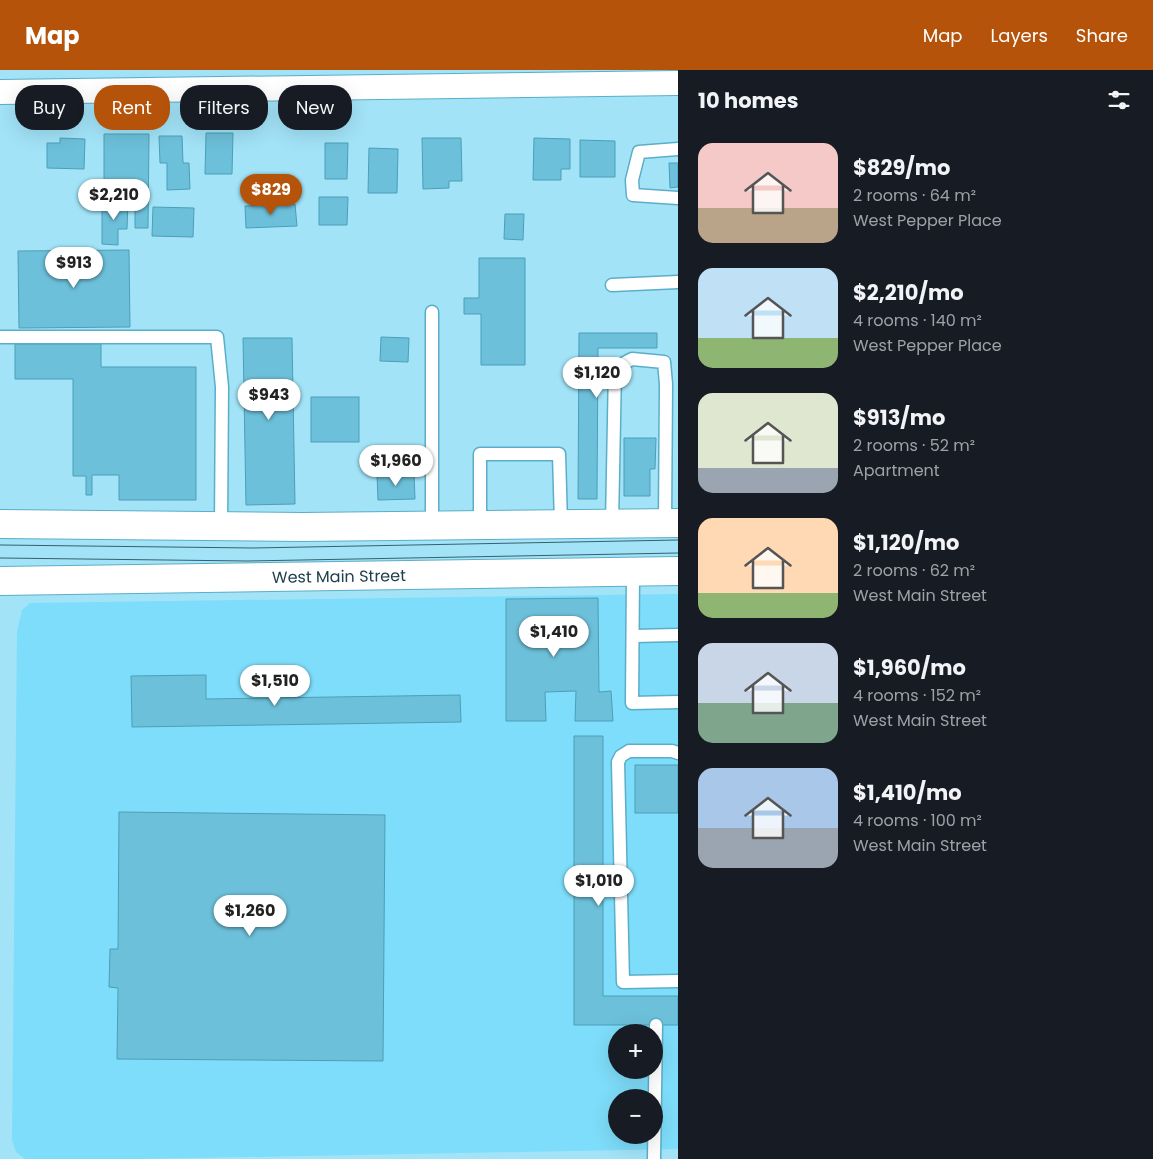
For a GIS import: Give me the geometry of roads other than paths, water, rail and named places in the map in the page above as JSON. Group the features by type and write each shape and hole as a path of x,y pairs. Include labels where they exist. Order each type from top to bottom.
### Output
{"main road":[{"path":"0,524 220,526 671,523"},
{"name":"West Main Street","path":"0,581 678,571"}],"street":[{"path":"0,92 619,77 678,83"}],"lane":[{"path":"678,149 639,152 632,180 633,194 678,198"},
{"path":"612,285 678,282"},
{"path":"432,312 432,525"},
{"path":"0,337 217,337 222,386 220,526"},
{"path":"612,524 615,368 632,359 664,362 671,523"},
{"path":"480,525 480,454 559,454 561,524"},
{"path":"634,572 632,703 678,702"},
{"path":"633,636 678,635"},
{"path":"678,753 672,751 629,751 618,762 623,982 655,983 678,981"},
{"path":"655,983 656,996"},
{"path":"654,1159 655,1079"}],"tram line":[{"path":"0,545 253,548 678,540"},
{"path":"0,558 248,561 678,553"}]}
